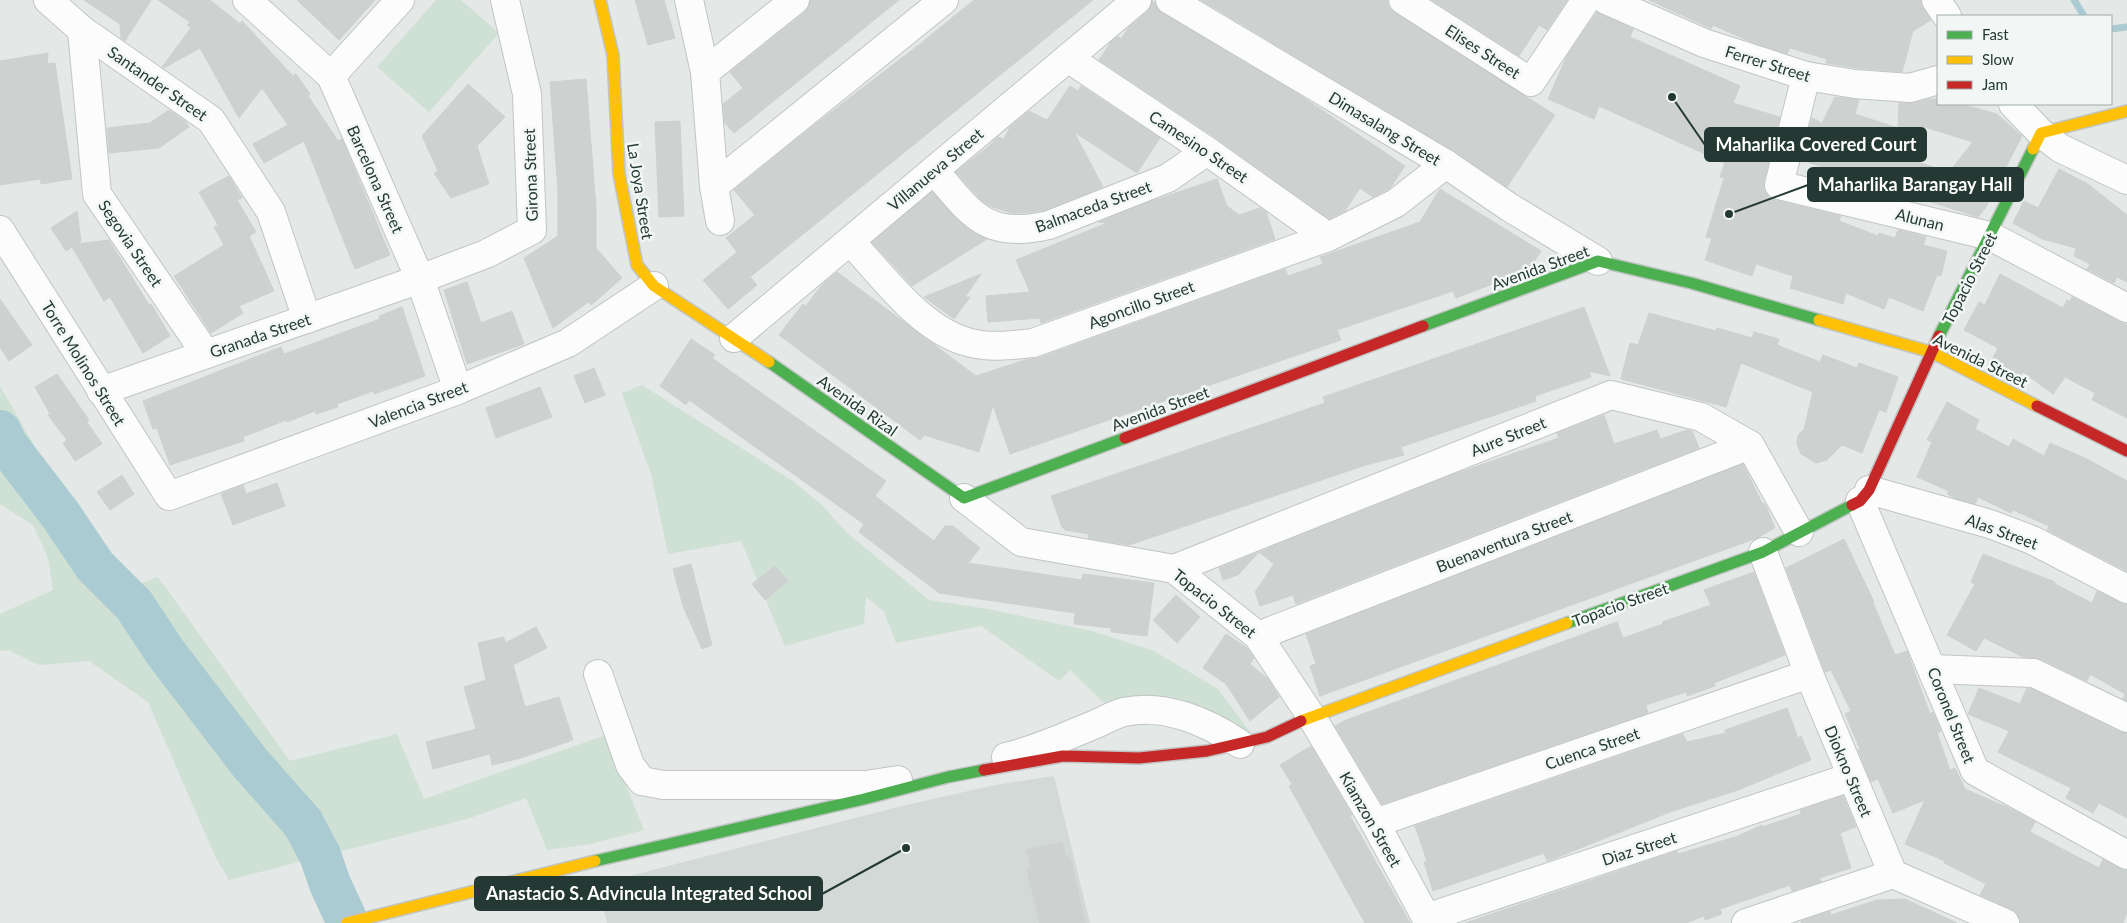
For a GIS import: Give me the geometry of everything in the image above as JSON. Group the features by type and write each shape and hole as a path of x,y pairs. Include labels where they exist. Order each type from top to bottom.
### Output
{"street":[{"name":"Santander Street","path":"48,0 82,30 211,120 271,212 307,319"},
{"path":"331,76 400,0"},
{"name":"Girona Street","path":"420,279 486,254 532,230 527,94 505,0"},
{"name":"La Joya Street","path":"600,0 613,55 619,174 637,265 654,286 734,338"},
{"path":"690,0 705,72 714,186 720,221"},
{"path":"705,72 795,0"},
{"path":"714,186 944,0"},
{"name":"Villanueva Street","path":"734,338 1136,0"},
{"name":"Dimasalang Street","path":"1170,0 1446,164 1509,207 1598,261"},
{"name":"Elises Street","path":"1403,0 1531,82 1586,0"},
{"name":"Ferrer Street","path":"1606,0 1704,44 1806,76 1855,84 1910,88 1937,80"},
{"path":"1936,0 1946,15"},
{"name":"Barcelona Street","path":"252,1 331,76 420,279 458,390"},
{"name":"Segovia Street","path":"82,30 97,194 206,354"},
{"name":"Camesino Street","path":"1068,58 1207,151 1328,237"},
{"name":"Alunan","path":"1806,76 1779,185 1990,236 2127,308"},
{"path":"2014,105 2041,134 2060,148 2127,180"},
{"path":"2041,134 2127,111"},
{"name":"Topacio Street","path":"964,498 1021,542 1174,568 1258,636 1310,716 1763,552 1864,496 1931,352 2041,134"},
{"name":"Balmaceda Street","path":"934,170 971,214 990,225 1014,230 1033,229 1050,225 1168,178 1207,151"},
{"name":"Agoncillo Street","path":"850,241 922,319 945,333 972,343 1000,346 1033,343 1328,237 1396,203 1446,164"},
{"name":"Torre Molinos Street","path":"0,230 169,496"},
{"name":"Avenida Street","path":"964,498 1598,261 1691,283 1931,352 2127,451"},
{"name":"Granada Street","path":"101,391 420,279"},
{"name":"Valencia Street","path":"169,496 458,390 568,343 654,286"},
{"name":"Avenida Rizal","path":"734,338 964,498"},
{"name":"Aure Street","path":"1174,568 1611,395 1701,417 1750,445"},
{"path":"1750,445 1799,532"},
{"name":"Buenaventura Street","path":"1258,636 1750,445"},
{"name":"Alas Street","path":"1864,496 1990,524 2032,540 2127,589"},
{"name":"Coronel Street","path":"1864,496 1975,771 2127,855"},
{"name":"Diokno Street","path":"1763,552 1809,674 1893,874"},
{"path":"1933,669 2034,673 2127,718"},
{"path":"598,674 630,766 642,781 663,785 866,785 939,773 1024,753 1124,712 1132,711 1147,710 1174,713 1192,718 1240,744"},
{"name":"Cuenca Street","path":"1375,822 1809,674"},
{"path":"347,923 645,848 864,799 948,776 1063,756 1139,758 1207,751 1266,737 1310,716"},
{"name":"Kiamzon Street","path":"1310,716 1375,822 1427,921"},
{"name":"Diaz Street","path":"1427,921 1851,777"},
{"path":"1746,923 1893,874 2005,923"}],"shaded area":[{"path":"1054,776 1090,923 607,923 598,884 898,807 995,785"}],"green space":[{"path":"436,0 461,0 499,33 429,112 377,67"},
{"path":"642,385 793,481 822,505 847,533 929,600 988,609 1092,631 1154,651 1218,689 1251,733 1199,736 1181,699 1105,704 1070,670 1059,681 981,626 896,643 884,612 866,597 864,624 785,646 741,541 668,554 651,474 622,393"},
{"path":"0,386 119,592 158,577 290,761 397,734 424,799 606,735 644,830 591,844 547,850 526,798 467,819 229,880 215,856 148,702 89,661 39,665 9,650 0,651 0,614 53,590 48,558 33,525 0,504"}],"building":[{"path":"84,0 151,0 125,41 121,38 120,24"},
{"path":"158,0 210,0 240,24 242,21 293,76 296,74 310,94 308,96 338,141 342,139 390,255 355,269 304,141 264,163 253,144 288,125 262,88 239,118 200,48 164,68 162,67 191,28 187,25 190,22"},
{"path":"297,0 375,0 339,40"},
{"path":"635,0 664,0 675,38 648,45"},
{"path":"810,0 899,0 734,133 725,123 723,104 743,88 730,72 805,12"},
{"path":"974,0 1093,0 750,277 757,285 728,309 703,280 737,252 726,238 755,215 734,190"},
{"path":"1152,0 1162,13 1295,92 1405,166 1390,188 1373,197 1360,188 1345,211 1329,219 1216,138 1099,60 1111,42 1118,36 1121,39 1129,27 1147,12"},
{"path":"1201,0 1387,0 1389,8 1395,13 1555,115 1507,187 1454,151"},
{"path":"1432,0 1567,0 1547,30 1539,25 1519,56"},
{"path":"1649,0 1921,0 1923,8 1931,20 1913,31 1902,72 1826,63 1827,59 1790,48 1787,54 1756,44 1713,25 1711,29"},
{"path":"1597,12 1633,29 1630,37 1740,86 1733,103 1780,117 1764,181 1764,190 1769,197 1841,216 1839,221 1878,236 1879,233 1895,238 1898,230 1926,237 1923,245 1947,251 1941,276 1937,275 1923,311 1889,297 1884,309 1846,293 1843,304 1790,288 1793,276 1756,264 1752,276 1705,260 1712,238 1706,237 1724,178 1720,177 1725,163 1599,106 1594,119 1548,99 1567,56"},
{"path":"48,53 47,64 55,63 72,179 41,184 40,179 0,185 0,61"},
{"path":"586,79 596,208 596,248 622,278 591,305 588,302 553,328 524,258 558,236 558,191 550,82"},
{"path":"468,84 505,117 477,146 489,184 451,198 434,173 438,171 422,136"},
{"path":"1070,86 1078,91 1081,86 1160,138 1137,173 1074,132 1103,187 1045,210 1026,213 1011,213 990,206 980,199 956,172 998,137 1004,139 1010,127 1029,111 1047,120"},
{"path":"1835,97 1859,100 1855,114 1898,128 1899,103 1914,103 1937,99 1937,105 1965,105 1997,114 2022,136 1986,207 1978,217 1801,160 1812,118 1822,123","holes":["1925,127 1973,142 1949,172 1914,161"]},
{"path":"169,110 185,121 189,127 159,148 109,153 107,128 150,123"},
{"path":"680,121 684,216 659,217 655,122"},
{"path":"2059,169 2088,184 2127,215 2127,282 2117,277 2114,283 2087,269 2090,264 2074,256 2076,248 2042,239 2013,223 2024,201 2038,208"},
{"path":"229,176 242,198 237,200 256,232 249,236 274,291 239,306 243,313 211,333 174,276 224,245 214,227 218,225 199,192"},
{"path":"1217,179 1227,206 1239,215 1260,208 1266,212 1275,239 1041,323 1040,318 988,322 986,296 1030,292 1016,260 1107,223 1099,222 1149,202"},
{"path":"1440,189 1541,251 1529,270 1456,298 1453,291 1337,330 1341,340 1010,454 993,405 979,452 924,435 920,440 779,335 803,304 806,306 822,285 837,272 976,376 1025,360 1038,358 1285,269 1288,276 1323,264 1320,257 1420,222"},
{"path":"932,192 961,223 987,239 912,286 872,242"},
{"path":"77,211 81,241 77,244 109,240 170,336 143,353 110,297 104,301 72,247 66,251 51,228"},
{"path":"981,274 965,297 970,297 954,319 924,297"},
{"path":"2000,274 2063,308 2067,300 2070,302 2072,297 2127,325 2127,418 2092,400 2095,393 2065,377 2053,394 2023,372 2020,377 1991,362 1998,348 1964,330 1979,302 1985,305"},
{"path":"467,282 481,323 512,311 524,344 467,364 444,290"},
{"path":"0,299 32,345 9,361 0,347"},
{"path":"402,307 425,376 374,394 373,391 337,404 338,407 316,414 315,411 287,422 286,420 243,437 244,441 170,465 157,428 153,429 143,401 281,347 284,354 380,319 379,316"},
{"path":"1584,307 1610,376 1589,371 1591,377 1535,396 1536,401 1401,447 1404,455 1366,465 1129,545 1088,538 1089,534 1065,530 1062,527 1051,496 1325,403 1323,397"},
{"path":"1649,313 1716,331 1717,328 1752,338 1754,332 1779,339 1777,345 1820,362 1823,355 1857,368 1859,363 1898,377 1886,412 1879,410 1862,453 1842,445 1827,460 1816,463 1801,454 1797,444 1798,435 1804,429 1813,392 1741,363 1726,407 1621,379 1630,343 1638,345"},
{"path":"691,339 715,355 712,358 886,481 875,496 934,541 945,526 953,526 980,548 968,563 1082,580 1083,574 1154,583 1147,636 1111,632 1111,628 1074,624 1075,613 939,593 859,532 864,524 689,400 686,405 660,386"},
{"path":"594,368 605,395 585,403 574,376"},
{"path":"57,374 89,420 87,422 102,444 75,461 63,443 67,440 48,415 50,414 35,387"},
{"path":"540,387 552,417 496,438 486,408"},
{"path":"1947,402 1979,420 1975,429 2009,447 2013,439 2044,456 2050,443 2087,459 2127,481 2127,571 2047,530 2049,526 2013,510 2011,513 1978,497 1975,504 1957,499 1947,494 1949,491 1917,477 1932,442 1927,440"},
{"path":"1604,415 1614,444 1657,430 1660,439 1687,430 1692,431 1699,448 1296,604 1293,595 1260,606 1255,592 1274,564 1259,552 1457,473 1559,438 1557,433"},
{"path":"1743,464 1762,503 1765,504 1775,528 1757,538 1320,696 1310,666 1316,664 1306,634"},
{"path":"122,475 134,494 110,510 97,492"},
{"path":"277,483 285,506 233,525 221,494 243,485 246,494"},
{"path":"1844,539 1874,602 1895,655 1907,651 1930,714 1933,712 1941,731 1937,733 1950,770 1955,768 1965,789 2011,809 2035,822 2030,832 2099,868 2103,859 2127,871 2127,913 2123,923 2020,923 2018,914 2012,909 1980,895 1986,884 1944,863 1945,861 1905,844 1925,800 1893,813 1878,779 1871,782 1858,750 1860,749 1845,714 1851,711 1831,670 1825,672 1786,568"},
{"path":"1259,552 1238,575 1223,580 1219,568"},
{"path":"1983,554 2055,582 2055,584 2092,603 2097,591 2127,605 2127,701 2123,699 2125,694 2090,674 2087,681 2041,659 2023,657 1984,638 1976,651 1947,635 1975,584 1971,582"},
{"path":"691,564 712,645 702,649 683,606 673,569"},
{"path":"775,566 788,581 765,600 752,584"},
{"path":"1754,572 1785,655 1714,683 1715,686 1687,696 1686,692 1646,705 1648,713 1382,804 1335,726 1346,720 1617,622 1623,638 1663,624 1662,622 1711,605 1704,590"},
{"path":"1176,595 1200,617 1177,643 1153,620"},
{"path":"536,627 547,648 513,665 525,707 559,697 573,740 521,758 492,765 490,754 433,769 426,742 476,729 464,687 486,680 478,643 504,637 505,643"},
{"path":"1226,634 1247,648 1254,658 1250,664 1268,679 1279,697 1250,721 1226,684 1203,668"},
{"path":"1979,688 2020,704 2027,688 2030,688 2120,732 2127,733 2127,818 2099,803 2093,813 2066,798 2071,788 1998,752 2009,731 1968,714"},
{"path":"1787,708 1798,738 1801,736 1811,760 1738,790 1670,812 1553,859 1547,861 1544,853 1433,891 1424,862 1427,861 1415,826 1683,734 1687,742 1726,733 1725,730"},
{"path":"1311,746 1352,815 1350,816 1410,923 1365,923 1289,786 1292,784 1280,765"},
{"path":"1843,796 1856,827 1840,833 1851,868 1819,878 1821,882 1792,891 1790,885 1720,909 1722,914 1705,920 1704,916 1686,923 1465,923 1677,851 1678,854 1738,836 1762,825 1762,827 1801,814 1800,810"},
{"path":"1062,842 1066,857 1070,857 1085,923 1040,923 1027,869 1031,868 1027,850"},
{"path":"1905,899 1957,923 1802,923 1801,921 1830,911 1831,915 1877,900"}],"waterway":[{"path":"2074,0 2083,15"},
{"path":"2112,29 2127,27"},
{"path":"0,431 7,445 60,514 95,566 134,605 165,652 250,763 303,823 320,855 330,884 348,923"}],"traffic: fast":[{"path":"1939,336 2033,149"},
{"path":"1423,326 1598,261 1691,283 1819,320"},
{"path":"769,362 964,498 1125,438"},
{"path":"1567,623 1763,552 1852,505"},
{"path":"595,861 984,770"}],"traffic: slow":[{"path":"600,0 613,55 619,174 637,265 654,286 769,362"},
{"path":"2033,149 2041,133 2127,111"},
{"path":"1819,320 1931,352 2037,406"},
{"path":"1301,721 1567,623"},
{"path":"347,923 595,861"}],"traffic: jam":[{"path":"1125,438 1423,326"},
{"path":"1852,505 1860,501 1869,490 1939,336"},
{"path":"2037,406 2127,451"},
{"path":"984,770 1063,756 1139,758 1207,751 1267,737 1301,721"}],"place":[{"name":"Maharlika Covered Court","path":"1672,97"},
{"name":"Maharlika Barangay Hall","path":"1729,214"},
{"name":"Anastacio S. Advincula Integrated School","path":"906,848"}]}
